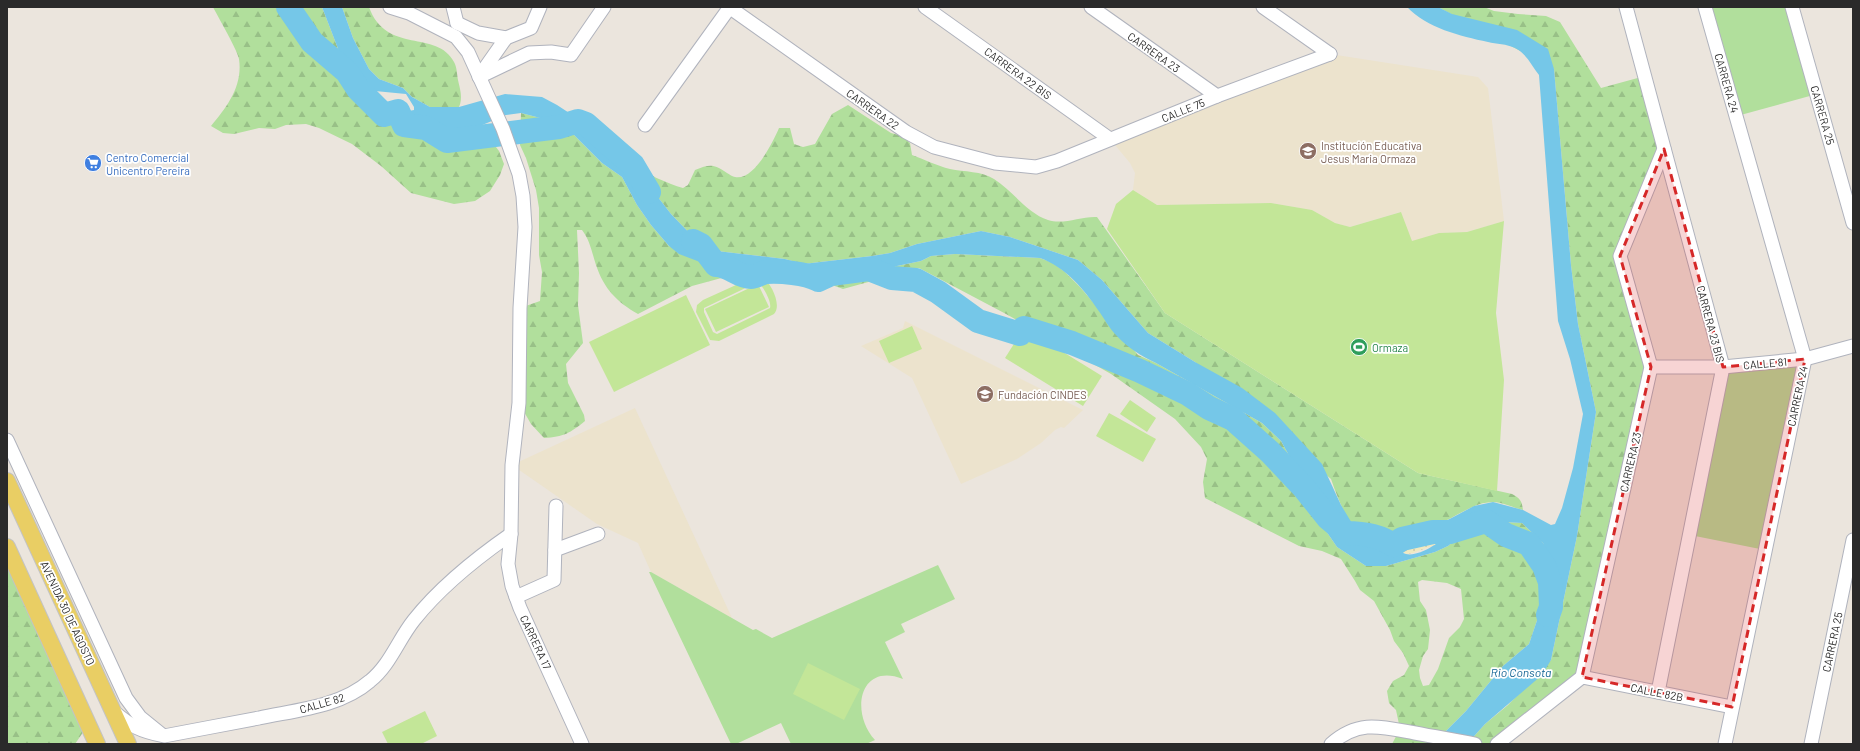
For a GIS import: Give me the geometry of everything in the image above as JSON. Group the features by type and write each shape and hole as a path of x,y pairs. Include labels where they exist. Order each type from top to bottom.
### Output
{"main road":[{"name":"AVENIDA 30 DE AGOSTO","path":"7,481 128,744"},
{"path":"7,547 96,744"}],"street":[{"name":"CARRERA 17","path":"390,7 409,13 456,37 468,52 503,130 519,174 523,196 525,227 520,308 519,403 512,465 511,534 508,564 516,597 582,744"},
{"path":"453,7 457,23"},
{"path":"480,77 529,53 551,52 571,55 604,7"},
{"path":"645,125 730,7"},
{"name":"CARRERA 22","path":"730,7 906,132 934,147 995,163 1036,167"},
{"name":"CARRERA 22 BIS","path":"925,7 1110,139"},
{"name":"CARRERA 23","path":"1091,7 1217,96"},
{"name":"CALLE 75","path":"1036,167 1057,161 1217,96 1330,54 1264,7"},
{"name":"CARRERA 23 BIS","path":"1626,7 1723,367 1658,692"},
{"name":"CARRERA 24","path":"1705,7 1805,359 1725,744"},
{"name":"CARRERA 25","path":"1792,7 1853,224"},
{"path":"457,23 478,33 506,38 531,28 540,8"},
{"path":"444,31 457,23"},
{"path":"480,77 506,38"},
{"name":"CARRERA 23","path":"1582,677 1651,367 1620,256 1664,149"},
{"name":"CALLE 81","path":"1651,367 1723,367 1805,359 1853,346"},
{"path":"7,440 126,698 140,717 161,740"},
{"path":"516,597 554,580 556,506"},
{"name":"CALLE 82","path":"113,711 131,726 161,740 317,706 348,695 359,689 382,668 412,622 438,593 471,564 511,534"},
{"path":"555,550 598,534"},
{"name":"CARRERA 25","path":"1811,744 1853,540"},
{"path":"1497,744 1582,677"},
{"name":"CALLE 82B","path":"1582,677 1732,707"},
{"path":"1331,744 1345,733 1361,727 1380,726 1476,744"}],"highlighted area":[{"path":"1664,149 1723,367 1805,359 1732,707 1582,677 1651,367 1620,256"}],"shaded area":[{"name":"Institución Educativa Jesus Maria Ormaza","path":"1330,54 1478,77 1488,88 1504,221 1467,232 1439,233 1412,242 1400,212 1350,227 1335,223 1312,210 1271,203 1157,205 1133,190 1135,173 1130,163 1110,139"},
{"name":"Fundación CINDES","path":"905,321 1083,410 1064,428 1061,427 1055,430 1041,443 1017,459 961,484 912,378 861,346 903,328"},
{"path":"635,408 732,618 651,572 638,543 597,524 512,465"}],"green space":[{"path":"213,7 322,7 347,72 358,89 384,115 404,125 454,130 480,126 499,151 504,164 500,175 490,191 475,201 454,204 411,193 381,166 352,144 319,128 306,124 286,125 275,129 259,128 234,134 223,133 211,126 228,104 236,87 240,69 238,55"},
{"path":"342,7 369,7 377,22 387,31 399,37 436,46 446,52 454,62 456,69 461,94 459,107 430,107 412,97 403,88 379,79 369,69 353,38"},
{"path":"1438,7 1484,7 1494,11 1546,16 1560,22 1601,88 1645,76 1664,149 1620,256 1651,367 1582,677 1497,744 1467,744 1485,724 1508,705 1551,660 1577,536 1596,412 1578,324 1571,265 1554,69"},
{"path":"1705,7 1792,7 1817,94 1737,116"},
{"path":"848,105 891,133 902,136 910,143 912,155 945,168 989,176 1001,184 1040,217 1060,222 1097,217 1165,313 1418,473 1512,494 1520,500 1523,510 1493,502 1480,504 1426,529 1390,538 1368,537 1359,533 1350,523 1342,508 1331,479 1195,362 1148,333 1102,280 1078,260 1010,237 981,231 917,244 890,253 803,264 785,259 717,251 701,245 671,214 639,173 647,173 683,188 688,185 695,170 708,166 719,168 734,177 742,177 756,167 767,151 779,128 790,128 794,144 803,147 815,144 832,114"},
{"path":"521,113 552,121 572,133 602,163 622,177 637,205 651,225 669,246 724,265 758,267 797,275 897,266 921,261 931,256 955,254 1040,258 1053,263 1065,272 1080,287 1138,355 1156,363 1262,423 1281,441 1313,499 1324,528 1337,547 1366,566 1386,566 1435,552 1448,546 1474,525 1486,521 1522,523 1543,543 1551,566 1550,582 1529,644 1503,666 1466,711 1433,744 1392,744 1400,729 1396,710 1389,703 1387,691 1393,681 1404,675 1409,666 1403,653 1394,641 1390,630 1374,601 1360,590 1341,559 1322,551 1299,546 1205,498 1203,482 1207,459 1201,447 1175,419 1111,374 1006,314 919,268 843,289 818,280 751,270 692,286 638,314 618,300 607,288 599,274 587,238 582,230 577,230 579,273 578,305 583,343 566,364 568,383 584,415 585,421 566,434 557,437 544,438 531,424 519,403 520,308 540,301 542,272 539,255 539,208 536,190 526,158 520,145","holes":["1422,580 1447,583 1461,589 1464,619 1460,627 1449,638 1438,669 1429,685 1423,686 1419,670 1423,656 1428,649 1430,630 1426,610 1420,601 1418,582"]},
{"name":"Ormaza","path":"1133,190 1157,205 1271,203 1312,210 1335,223 1350,227 1401,212 1412,241 1439,233 1467,232 1504,221 1496,313 1504,380 1497,491 1418,473 1165,313 1107,229 1116,204"},
{"path":"758,275 766,281 774,292 777,304 774,314 719,341 710,340 696,312 697,305 703,300","holes":["758,282 765,290 770,308 717,334 713,332 704,312 704,308"]},
{"path":"758,284 769,307 716,332 705,309"},
{"path":"686,295 710,345 614,392 589,342"},
{"path":"912,326 922,349 889,363 879,341"},
{"path":"1024,328 1102,376 1083,406 1005,358"},
{"path":"1805,359 1765,550 1690,535 1723,367"},
{"path":"1130,400 1156,418 1147,432 1120,414"},
{"path":"1109,413 1156,439 1143,462 1096,436"},
{"path":"7,547 88,725 75,744 7,744"},
{"path":"938,565 955,599 901,624 905,632 885,642 903,679 888,676 877,678 868,684 863,693 861,704 867,729 875,740 866,744 791,744 781,723 736,744 731,744 649,572 753,630 756,629 772,638"},
{"path":"808,663 860,689 844,720 793,694"},
{"path":"425,711 437,736 421,744 388,744 382,732"}],"sand":[{"path":"1433,532 1450,532 1440,543 1413,553 1407,554 1399,551 1393,545 1395,541"}],"water":[{"name":"Rio Consota","path":"322,7 342,7 353,38 369,69 379,79 403,88 412,97 430,107 459,107 505,94 542,97 557,105 586,124 633,165 671,214 701,245 717,251 785,259 803,264 890,253 917,244 981,231 1010,237 1078,260 1102,280 1148,333 1195,362 1242,388 1275,413 1322,464 1341,505 1356,530 1369,538 1384,538 1403,535 1444,522 1474,506 1493,502 1523,510 1551,525 1555,524 1562,508 1573,468 1583,414 1570,359 1558,321 1539,75 1526,56 1519,50 1509,46 1466,37 1444,30 1424,20 1407,7 1438,7 1452,14 1517,30 1548,49 1554,69 1571,265 1578,324 1596,412 1577,536 1551,660 1542,675 1485,724 1467,744 1433,744 1466,711 1503,666 1529,644 1550,582 1551,566 1543,543 1522,523 1486,521 1474,525 1448,546 1435,552 1386,566 1366,566 1337,547 1324,528 1313,499 1281,441 1262,423 1145,358 1130,348 1113,332 1093,302 1080,287 1066,273 1049,262 1040,258 955,254 931,256 921,261 897,266 811,276 780,273 740,265 700,262 679,254 669,246 651,225 637,205 622,177 602,163 572,133 552,121 521,113 506,115 480,126 454,130 404,125 384,115 358,89 347,72","holes":["375,91 406,94 414,107 414,110 403,111 391,108 381,101","1433,532 1449,532 1430,548 1417,553 1406,554 1393,545 1401,539"]}],"waterway":[{"path":"288,7 312,42 347,72 358,89 384,115 398,111 404,125 426,128 447,141 559,127 578,121 586,124 633,165 649,192"},
{"path":"693,241 701,245 716,265 725,267 746,276 753,277 766,272 778,272 800,274 818,280 831,274 869,269 892,278 916,280 938,292 978,321 1020,334 1024,328 1072,343 1140,371 1188,394 1209,408 1233,419 1270,452 1304,488 1328,518 1346,533 1371,535 1393,545 1402,539 1433,532 1450,532 1486,521 1506,535 1529,544 1544,566 1550,582 1551,607 1548,615"}],"place":[{"name":"Institución Educativa Jesus Maria Ormaza","path":"1308,151"},
{"name":"Centro Comercial Unicentro Pereira","path":"93,163"},
{"name":"Ormaza","path":"1359,347"},
{"name":"Fundación CINDES","path":"985,394"}]}
